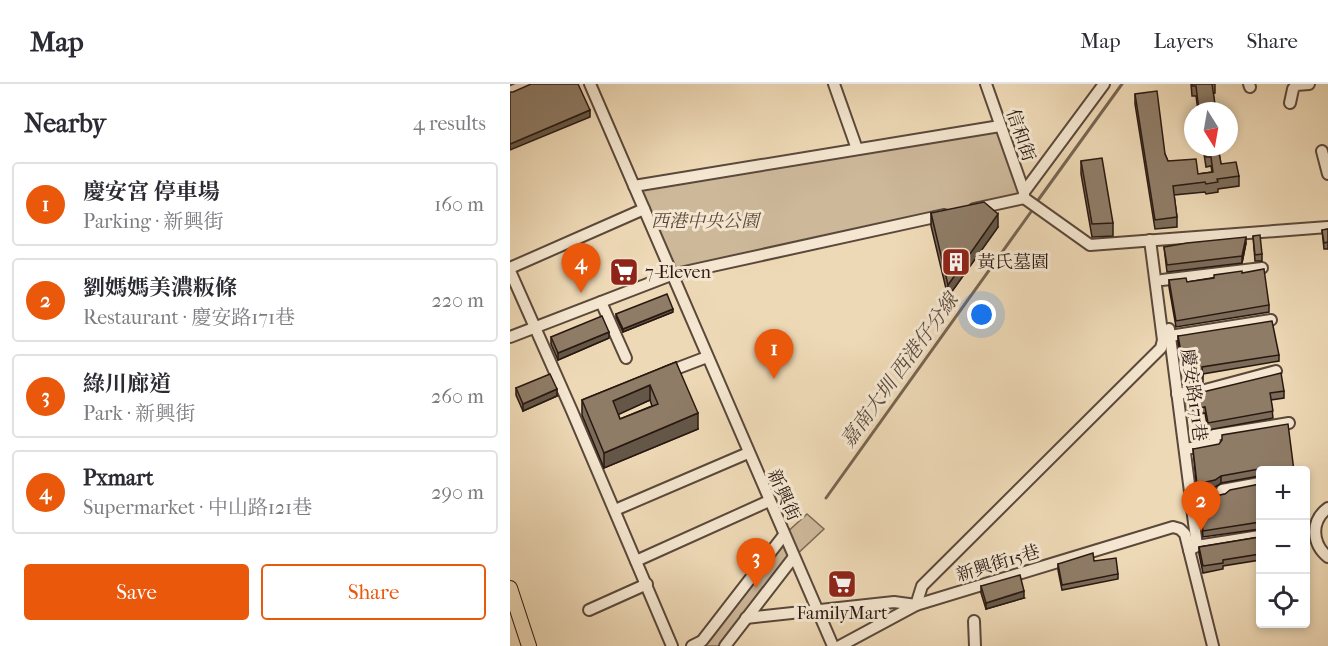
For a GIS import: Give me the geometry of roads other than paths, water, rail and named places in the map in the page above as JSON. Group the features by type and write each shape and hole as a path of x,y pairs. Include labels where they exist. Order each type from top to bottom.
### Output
{"main road":[{"path":"510,588 529,646"}],"street":[{"path":"510,92 528,84"},
{"name":"新興街","path":"590,84 833,646"},
{"path":"834,84 857,149"},
{"name":"信和街","path":"986,84 1024,195"},
{"path":"510,338 671,275 961,212 1024,195 1104,84"},
{"path":"1290,103 1296,85 1309,84"},
{"path":"634,186 1000,126"},
{"path":"1322,151 1328,174"},
{"path":"1024,195 1043,212 1090,245 1328,227"},
{"path":"644,209 510,269 535,328 578,409 615,510 672,646"},
{"path":"746,618 894,602 916,606 922,586 1161,348 1163,340 1153,240"},
{"name":"慶安路171巷","path":"1153,240 1162,280 1178,394 1193,548 1213,646"},
{"path":"1162,280 1262,268"},
{"path":"601,302 626,358"},
{"path":"1170,336 1271,320"},
{"path":"655,378 707,357"},
{"path":"1178,394 1205,390 1276,371"},
{"path":"1185,449 1215,444 1214,435 1289,423"},
{"path":"615,510 748,453"},
{"path":"1190,500 1223,493 1222,490 1256,484"},
{"path":"636,561 769,501"},
{"path":"1328,508 1317,523 1314,534 1319,549 1328,557"},
{"name":"慶安路171巷","path":"1173,527 1185,534 1193,548"},
{"name":"新興街15巷","path":"840,646 916,606 1173,527"},
{"path":"692,646 702,641 784,535"},
{"path":"1193,548 1256,537"},
{"path":"725,646 794,558"},
{"path":"589,610 646,584"},
{"path":"974,621 975,646"}],"waterway":[{"name":"嘉南大圳 西港仔分線","path":"1036,203 1122,84"},
{"name":"嘉南大圳 西港仔分線","path":"826,498 1033,209"}],"place":[{"name":"黃氏墓園","path":"956,262"},
{"name":"7-Eleven","path":"624,272"},
{"name":"Pxmart","path":"581,293"},
{"name":"慶安宮 停車場","path":"774,379"},
{"name":"劉媽媽美濃粄條","path":"1201,531"},
{"name":"FamilyMart","path":"842,584"},
{"name":"綠川廊道","path":"756,588"}],"park label":[{"name":"西港中央公園","path":"705,221"}]}
